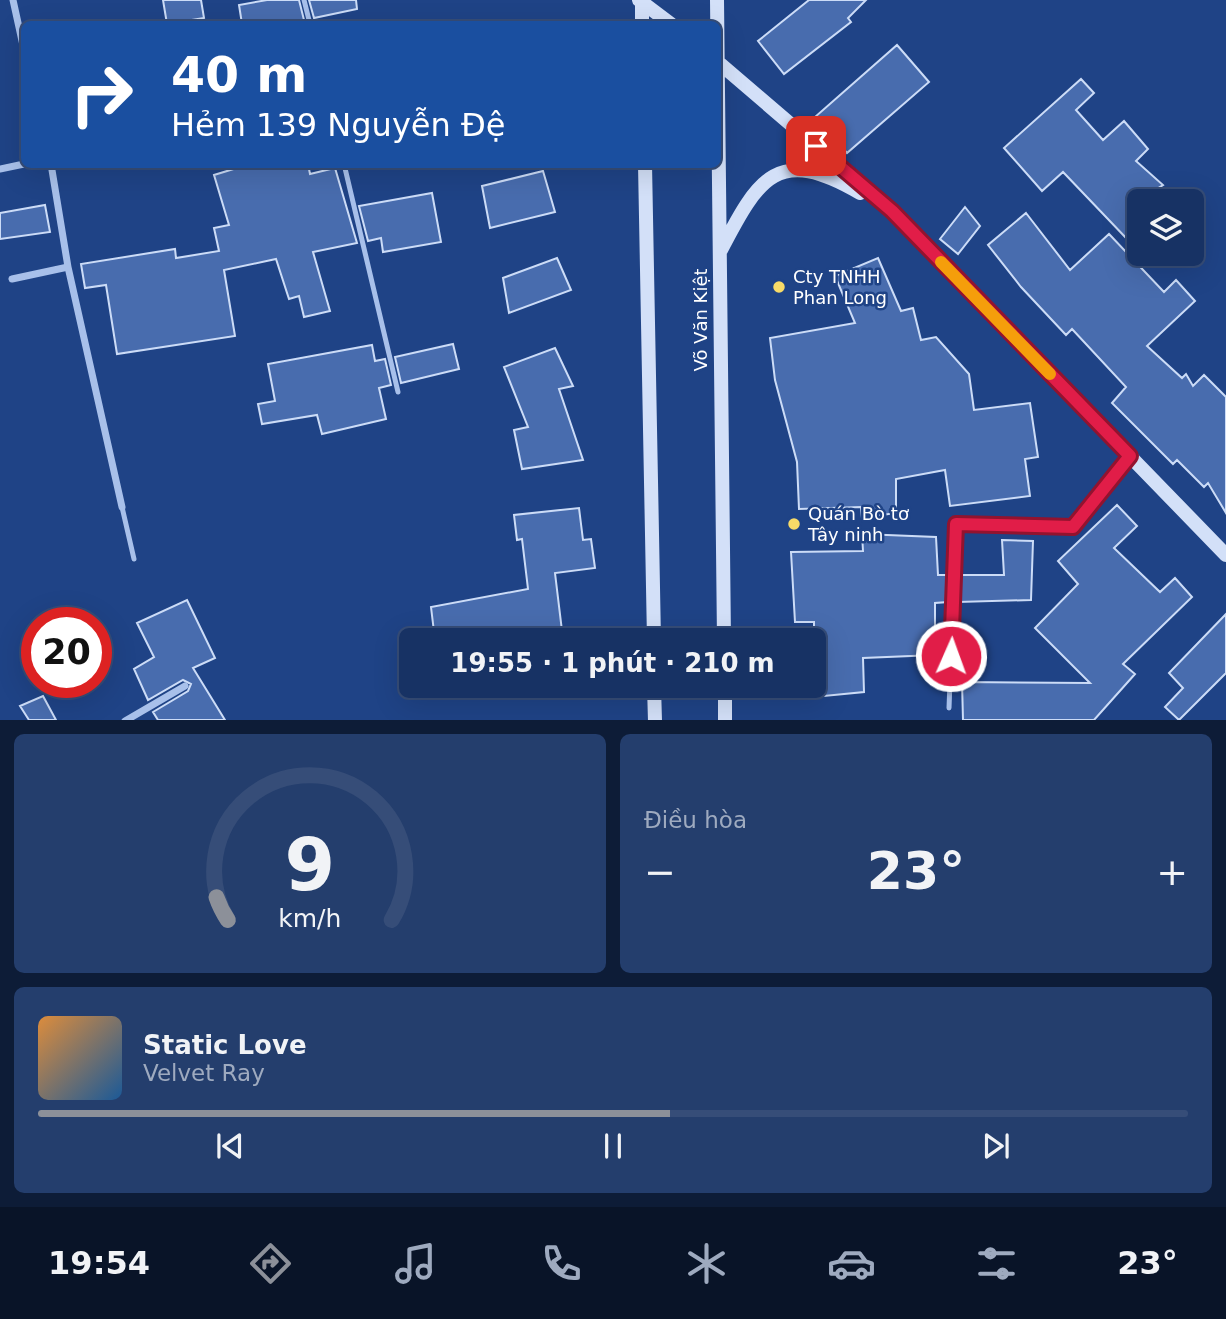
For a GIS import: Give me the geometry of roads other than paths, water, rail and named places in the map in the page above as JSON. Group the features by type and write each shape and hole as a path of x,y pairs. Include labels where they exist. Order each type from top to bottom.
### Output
{"main road":[{"name":"Võ Văn Kiệt","path":"717,0 717,21"},
{"path":"641,1 642,21"},
{"path":"641,1 667,21"},
{"path":"721,66 892,211 1226,555"},
{"path":"645,168 654,628"},
{"name":"Võ Văn Kiệt","path":"719,168 724,628"},
{"path":"720,251 745,204 775,175 802,168 834,178 892,211"},
{"path":"654,698 655,720"},
{"path":"724,698 725,720"}],"street":[{"path":"13,0 21,36"},
{"path":"0,169 21,165"},
{"path":"52,168 68,267 122,506"},
{"path":"12,279 68,267"},
{"path":"125,720 185,686"}],"lane":[{"path":"304,0 309,21"},
{"path":"345,168 398,392"},
{"path":"949,708 956,524 1073,527 1130,456"},
{"path":"122,506 134,559"}],"place":[{"name":"Cty TNHH Phan Long","path":"779,287"},
{"name":"Quán Bò tơ Tây ninh","path":"794,524"}]}
